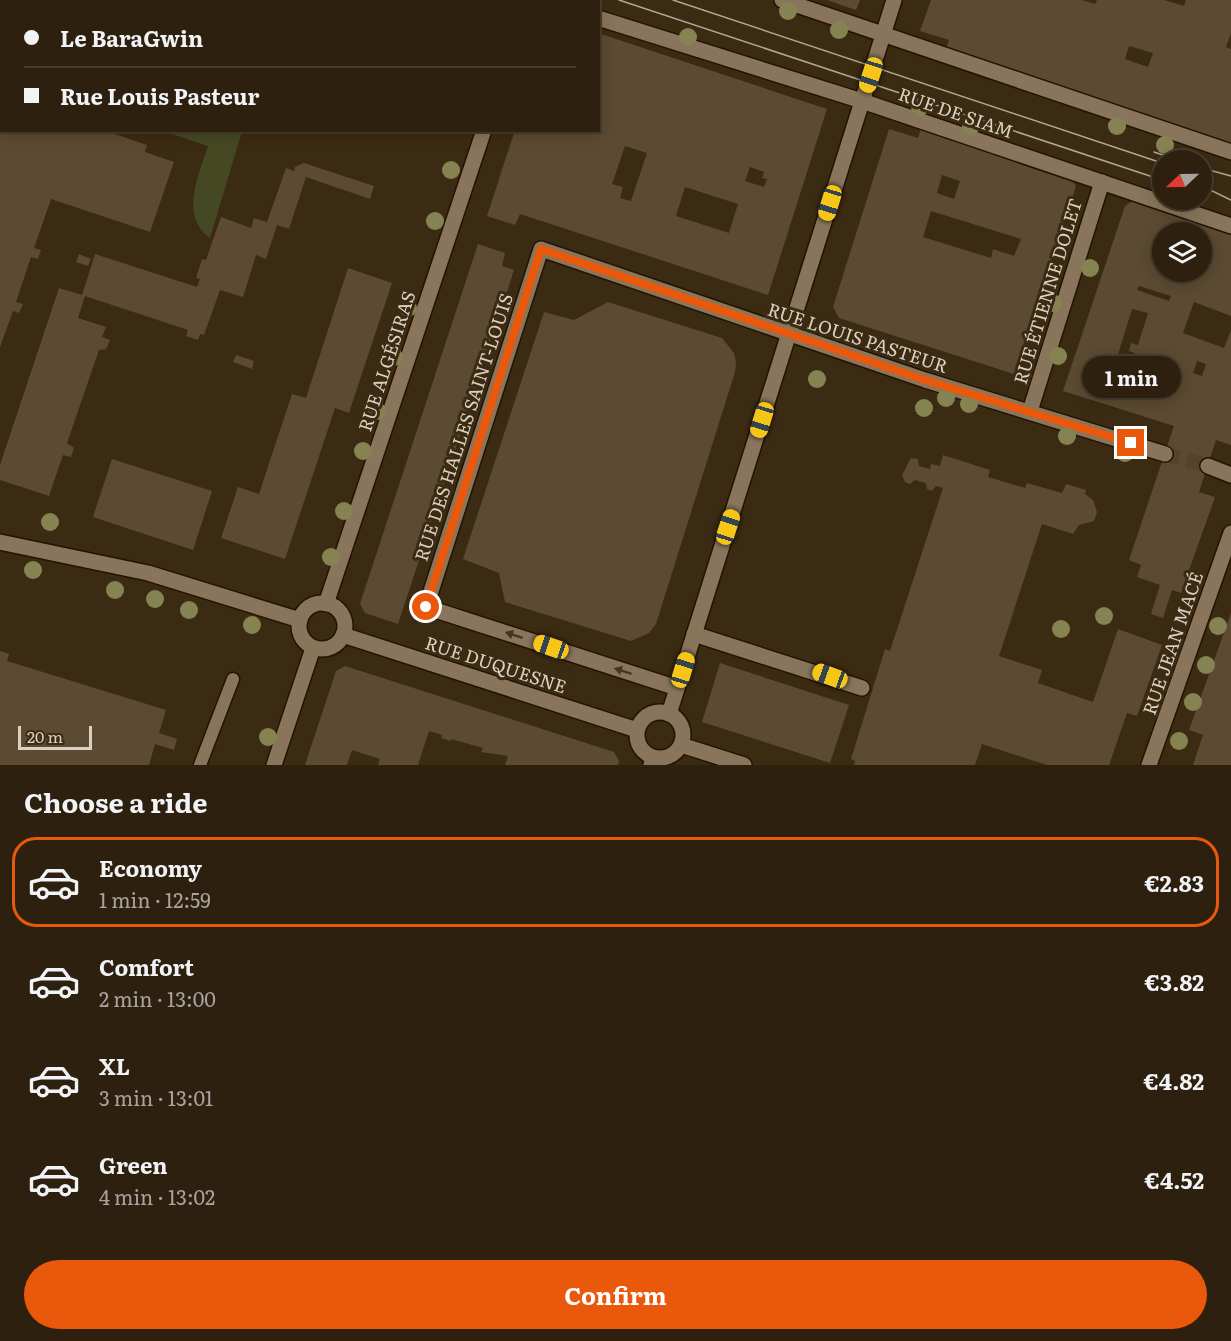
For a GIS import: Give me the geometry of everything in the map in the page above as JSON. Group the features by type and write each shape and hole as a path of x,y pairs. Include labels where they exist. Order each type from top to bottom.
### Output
{"street":[{"path":"782,0 1231,152"},
{"path":"669,714 894,0"},
{"name":"RUE DE SIAM","path":"600,19 862,101 1231,226"},
{"name":"RUE ALGÉSIRAS","path":"326,604 483,132"},
{"name":"RUE ÉTIENNE DOLET","path":"1030,411 1102,182"},
{"name":"RUE LOUIS PASTEUR","path":"541,249 925,380 1165,454"},
{"name":"RUE DES HALLES SAINT-LOUIS","path":"541,249 426,607 677,688"},
{"path":"1208,466 1231,476"},
{"name":"RUE JEAN MACÉ","path":"1149,765 1231,533"},
{"path":"4,542 148,573 300,620"},
{"path":"326,604 339,610 343,618 343,635 331,648 313,648 301,635 300,620 305,611 313,605 326,604"},
{"path":"694,634 862,688"},
{"name":"RUE DUQUESNE","path":"343,635 638,730"},
{"path":"274,765 313,648"},
{"path":"653,713 669,714 681,727 681,745 669,756 652,761 640,747 638,730 646,717 653,713"},
{"path":"681,745 744,765"}],"lane":[{"path":"200,765 232,679"}],"green space":[{"path":"166,132 242,132 210,238 195,218 193,206 197,182 208,146"}],"building":[{"path":"827,0 860,0 856,10"},
{"path":"931,0 1082,0 1095,4 1097,0 1164,0 1184,6 1186,0 1231,0 1231,33 1226,47 1231,49 1231,147 945,51 949,40 920,31","holes":["1129,46 1153,53 1148,67 1125,59"]},
{"path":"600,34 827,109 768,295 520,214 515,225 487,216 514,132 600,132","holes":["625,146 647,153 631,201 620,198 623,187 612,184","750,167 764,172 762,178 767,179 764,187 745,181","685,187 738,204 729,233 676,216"]},
{"path":"921,128 1071,179 1076,186 1014,374 839,318 833,307 889,129 918,138","holes":["942,175 960,181 954,199 937,193","931,211 1021,239 1014,256 993,249 991,258 923,237"]},
{"path":"0,132 109,132 147,145 145,152 174,162 150,232 51,199 34,248 41,250 38,259 31,257 16,302 23,304 19,313 13,311 0,347"},
{"path":"304,163 374,186 370,199 306,177 289,229 277,225 266,259 256,255 243,297 220,290 204,335 200,334 198,340 186,336 188,330 85,296 78,318 106,327 102,337 110,340 106,349 99,350 67,443 74,448 71,457 63,455 49,496 0,480 0,465 59,288 82,295 95,254 197,287 200,279 196,278 202,259 206,260 221,217 251,228 254,218 267,222 286,168 294,171 295,167"},
{"path":"1134,200 1152,206 1152,210 1163,210 1199,222 1152,222 1152,282 1212,282 1212,227 1231,233 1231,316 1194,302 1183,333 1224,348 1231,330 1231,445 1216,440 1199,492 1215,497 1181,593 1172,590 1163,618 1151,614 1160,585 1137,577 1141,565 1129,560 1174,426 1063,391 1125,206","holes":["1139,286 1171,296 1169,301 1137,290","1132,309 1148,313 1138,345 1131,343 1129,351 1135,353 1131,366 1116,361","1197,361 1206,364 1202,376 1193,373"]},
{"path":"478,244 505,253 502,266 514,270 398,624 365,613 360,604"},
{"path":"79,254 91,259 88,266 76,262"},
{"path":"348,268 392,283 349,413 335,408 285,559 221,538 238,487 259,494 292,394 306,398"},
{"path":"608,302 722,338 734,353 736,362 735,372 656,624 649,633 631,641 505,602 499,573 463,559 544,312 574,320"},
{"path":"236,355 254,361 252,369 233,362"},
{"path":"943,455 990,470 988,477 1025,488 1027,483 1062,493 1066,484 1086,490 1085,494 1093,500 1097,512 1094,521 1079,525 1073,534 1042,524 999,656 1042,670 1038,683 1093,702 1118,629 1162,645 1137,716 1127,713 1109,765 1047,765 982,744 975,765 854,765 855,761 851,759 885,649 890,651 943,488 936,486 932,491 927,489 926,483 915,480 910,484 905,482 902,475 911,458 918,459 919,466 930,469 931,464 940,466"},
{"path":"112,459 212,491 193,550 93,517"},
{"path":"1231,613 1231,765 1193,765 1203,735 1189,730"},
{"path":"0,651 9,654 7,661 166,710 159,733 177,739 174,750 155,744 149,765 0,765"},
{"path":"720,663 849,705 830,763 702,722"},
{"path":"345,666 614,752 619,761 618,765 505,765 508,756 481,752 483,748 441,738 442,735 429,731 418,765 378,765 380,759 352,750 347,765 305,765 336,671"}],"tunnel":[{"path":"1165,454 1208,466"}],"tram line":[{"path":"619,0 1152,177"},
{"path":"673,0 1152,160"},
{"path":"1212,171 1231,176"},
{"path":"1212,191 1231,200"}],"route":[{"path":"426,607 541,249 817,345 1131,443"}]}
